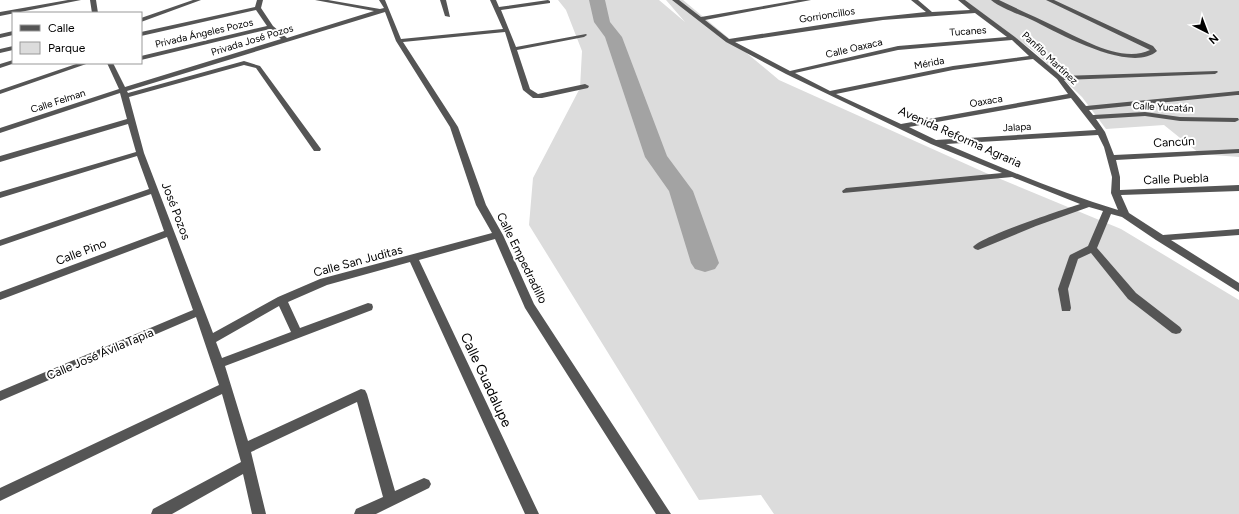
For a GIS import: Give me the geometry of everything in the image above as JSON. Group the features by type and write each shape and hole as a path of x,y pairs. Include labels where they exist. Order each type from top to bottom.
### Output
{"street":[{"path":"0,14 78,0"},
{"path":"92,0 95,12"},
{"path":"142,20 198,0"},
{"path":"260,0 258,8 271,27 286,40"},
{"path":"318,0 383,6"},
{"path":"443,0 448,16"},
{"path":"493,0 508,30 527,90 531,94 542,96 585,86"},
{"name":"Avenida Reforma Agraria","path":"675,0 728,41 788,73 934,142 1013,175 1089,204 1125,215 1239,288"},
{"path":"700,19 808,0"},
{"path":"914,0 930,13"},
{"name":"Panfilo Martínez","path":"961,0 1013,38 1059,78 1091,117 1108,146 1116,177 1115,193 1125,215"},
{"path":"994,0 1086,44 1107,52 1125,55 1148,54 1154,51 1151,47 1049,0"},
{"path":"498,9 548,2"},
{"name":"Privada José Pozos","path":"124,93 286,40 383,6"},
{"name":"Calle Empedradillo","path":"383,6 399,41 454,127 481,204 498,235 529,305 664,514"},
{"path":"142,34 258,8"},
{"name":"Gorrioncillos","path":"728,41 857,20 930,13 977,11"},
{"name":"Privada Ángeles Pozos","path":"142,58 271,27"},
{"path":"399,41 508,30"},
{"path":"0,36 12,33"},
{"path":"513,49 584,35"},
{"name":"Tucanes","path":"924,45 1013,38"},
{"name":"Calle Oaxaca","path":"788,73 898,48 924,45"},
{"path":"0,51 12,48"},
{"name":"Mérida","path":"828,92 953,68 1034,57"},
{"path":"0,66 12,62"},
{"path":"124,93 244,63 251,64 258,67 317,149"},
{"path":"0,92 83,64"},
{"name":"José Pozos","path":"110,64 124,93 130,121 140,153 200,311 226,387 248,465 259,514"},
{"path":"1059,78 1215,72"},
{"name":"Calle Felman","path":"0,131 124,93"},
{"path":"1084,108 1236,93"},
{"name":"Oaxaca","path":"902,126 1074,95"},
{"name":"Calle Yucatán","path":"1091,117 1145,114 1180,119 1235,120"},
{"path":"0,159 130,121"},
{"name":"Jalapa","path":"934,142 1101,132"},
{"name":"Cancún","path":"1111,158 1239,151"},
{"path":"0,195 140,153"},
{"path":"846,191 1013,175"},
{"name":"Calle Puebla","path":"1115,193 1239,188"},
{"path":"0,242 154,190"},
{"path":"978,247 1002,235 1089,204"},
{"path":"1066,308 1063,289 1074,257 1092,248 1108,210"},
{"name":"Calle Pino","path":"0,296 170,232"},
{"path":"1160,238 1239,232"},
{"name":"Calle San Juditas","path":"210,340 282,300 324,282 414,259 498,235"},
{"path":"1092,248 1132,296 1176,330"},
{"name":"Calle Guadalupe","path":"414,259 532,514"},
{"path":"282,300 298,333"},
{"path":"218,364 368,306"},
{"name":"Calle José Ávila Tapia","path":"0,396 200,311"},
{"path":"0,495 226,387"},
{"path":"243,450 361,394 391,500"},
{"path":"158,514 248,465"},
{"path":"361,514 424,484"}],"green space":[{"path":"558,0 659,0 685,22 666,0 683,0 779,80 986,173 1121,229 1239,300 1239,514 774,514 761,495 699,500 529,225 533,178 580,88 582,51 566,10"},
{"path":"965,0 1239,0 1239,157 1200,154 1164,125 1106,129 1082,97 1036,53"}],"waterway":[{"path":"597,0 602,22 613,37 656,157 681,191 705,263"}]}
